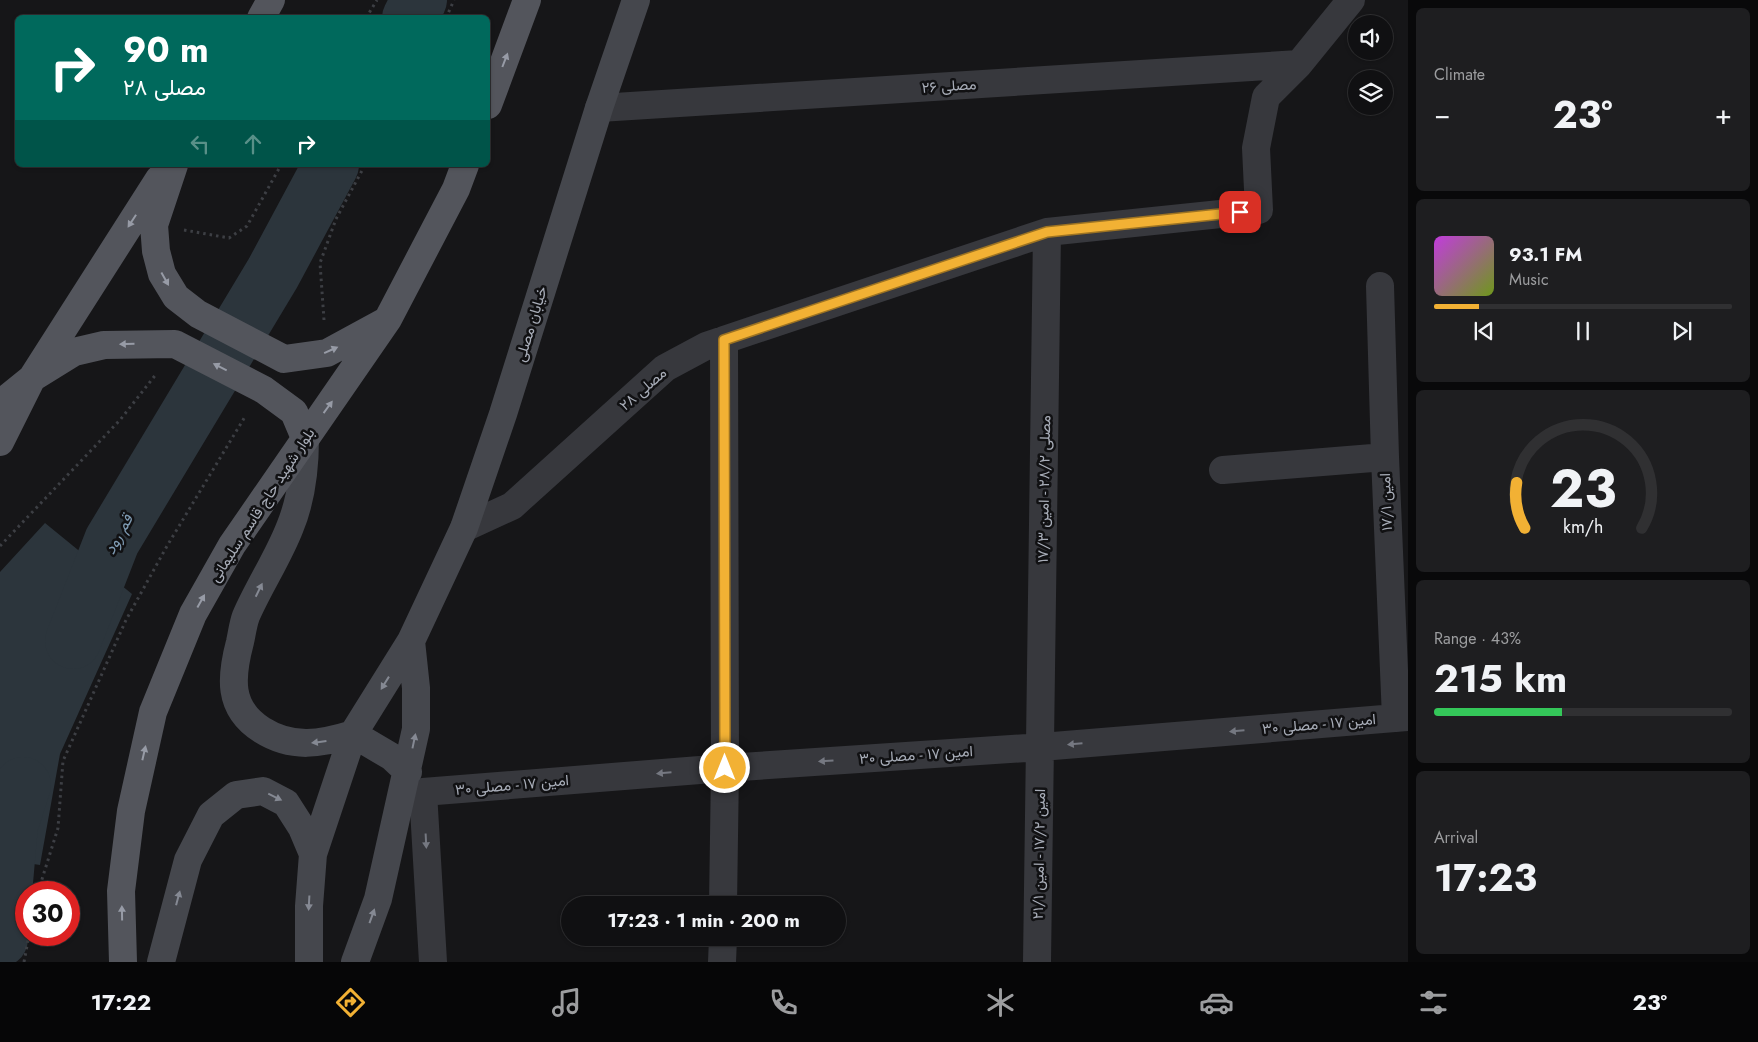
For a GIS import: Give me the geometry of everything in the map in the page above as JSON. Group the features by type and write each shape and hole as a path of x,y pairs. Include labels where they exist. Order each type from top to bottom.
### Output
{"main road":[{"path":"263,15 272,0"},
{"path":"490,100 527,0"},
{"name":"خیابان مصلی","path":"313,854 353,734 411,641 464,528 506,405 599,108 636,0"},
{"path":"0,442 32,378 167,167"},
{"path":"173,167 154,225 156,251 162,274 176,297 198,314 284,359 327,353 388,319"},
{"name":"بلوار شهید حاج قاسم سلیمانی","path":"123,962 122,891 130,820 153,712 193,614 232,545 388,319 456,189 464,167"},
{"path":"0,404 32,378 74,352 104,345 175,344 264,390 294,412 305,438 305,467 301,493 290,527 245,618 233,669 235,696 244,714 255,726 270,735 300,744 320,743 353,734 392,757 416,782"},
{"path":"355,962 378,899 416,782 416,688 411,641"},
{"path":"162,962 188,860 211,815 236,795 263,791 286,803 302,828 313,854 309,906 309,962"}],"street":[{"path":"1299,64 1351,0"},
{"name":"مصلی ۲۶","path":"599,108 1299,64"},
{"name":"مصلی ۲۸","path":"464,528 512,506 665,368 706,346 1047,232 1259,210 1256,148 1266,97 1299,64"},
{"name":"مصلی ۲۸/۲ - امین ۱۷/۳","path":"1040,747 1047,232"},
{"name":"امین ۱۷/۱","path":"1380,286 1384,457 1402,717"},
{"path":"723,896 725,768 724,340"},
{"path":"1223,470 1384,457"},
{"name":"امین ۱۷ - مصلی ۳۰","path":"416,782 725,768 1040,747 1402,717"},
{"name":"امین ۱۷/۲ - امین ۲۱/۱","path":"1037,962 1040,747"},
{"path":"416,782 433,962"},
{"path":"722,962 723,946"}],"path":[{"path":"368,15 377,0"},
{"path":"447,15 454,0"},
{"path":"154,225 229,238 247,226 280,167"},
{"path":"327,353 320,263 336,219 364,167"},
{"path":"0,546 120,420 155,377 175,344"},
{"path":"41,881 58,828 63,761 126,620 168,546 264,390"},
{"path":"24,962 27,946"}],"shaded area":[{"path":"45,523 132,594 60,754 40,865 0,859 0,572"}],"waterway":[{"name":"قم رود","path":"412,15 419,0"},
{"name":"قم رود","path":"73,641 112,541 273,273 330,167"},
{"name":"قم رود","path":"0,939 10,825 23,785"}],"route":[{"path":"725,768 724,340 1047,232 1240,212"}]}
